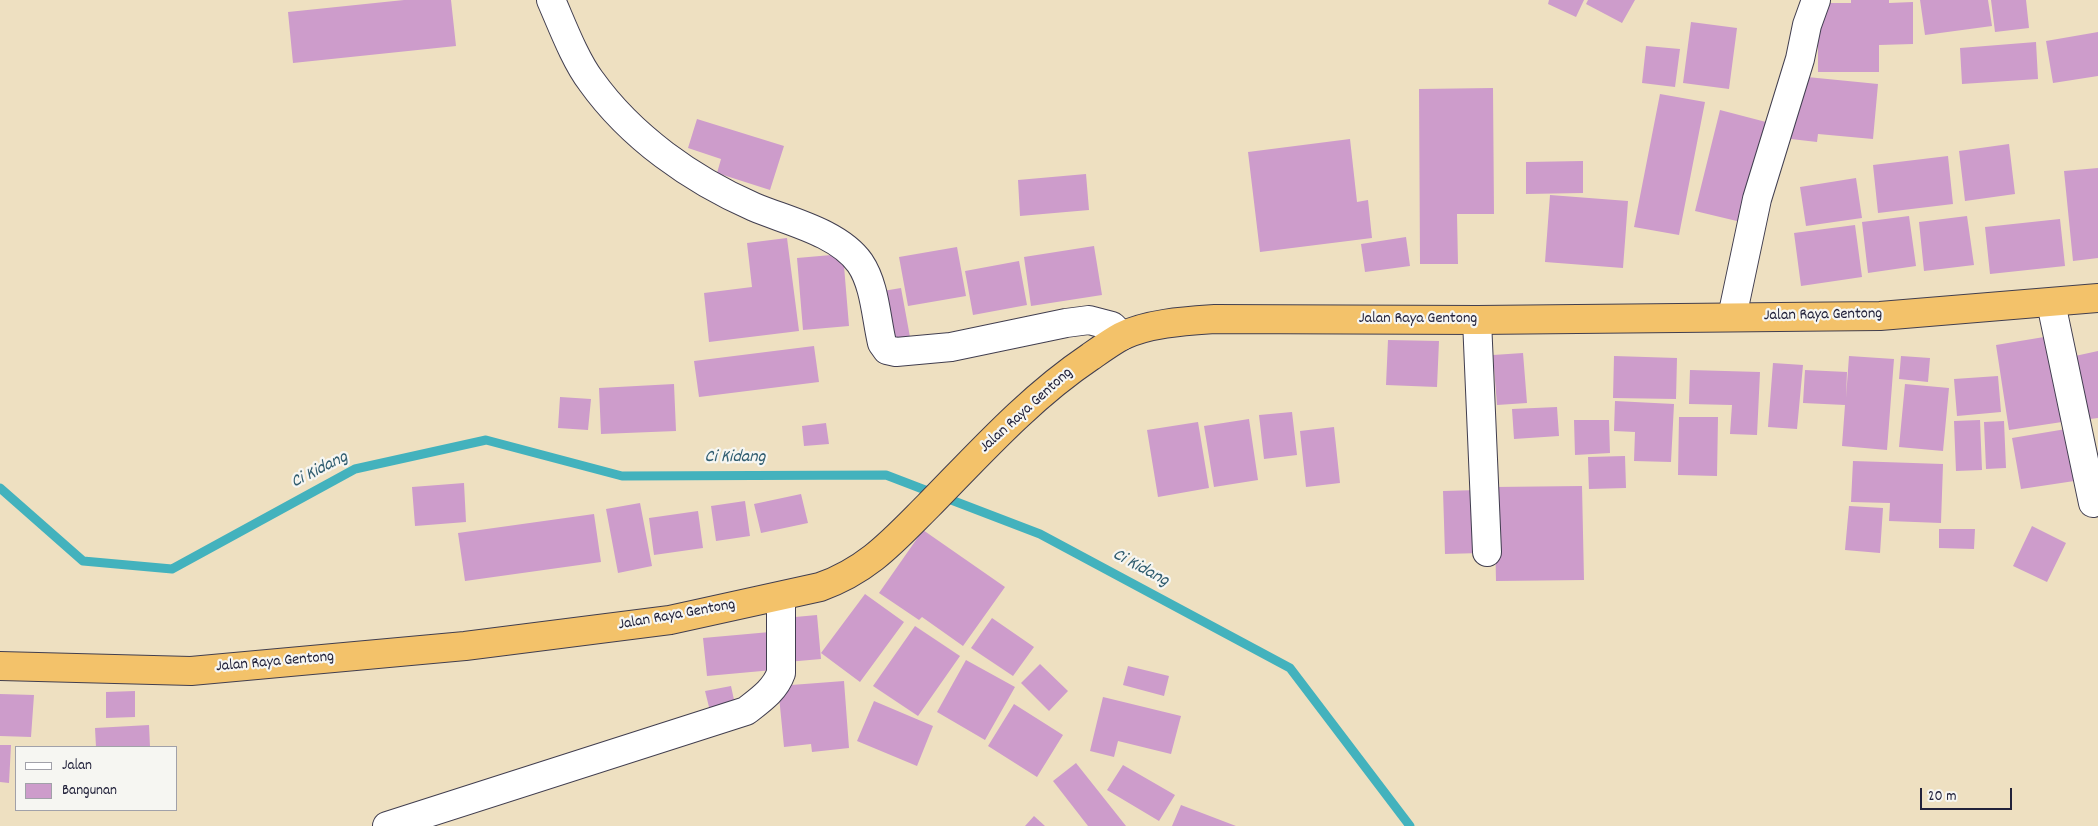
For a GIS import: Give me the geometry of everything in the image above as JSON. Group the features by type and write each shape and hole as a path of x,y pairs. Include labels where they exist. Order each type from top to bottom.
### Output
{"highway":[{"name":"Jalan Raya Gentong","path":"0,666 87,670 200,670 465,646 670,620 820,588 862,568 894,540 990,442 1050,387 1122,336 1158,325 1215,319 1477,320 1880,316 2098,298"}],"street":[{"path":"551,0 590,80 615,112 641,135 698,177 754,207 796,222 829,238 860,263 871,292 882,343 887,350 896,352 951,347 1066,323 1090,320 1112,326 1122,336"},
{"path":"1732,317 1757,199 1800,59 1807,25 1816,0"},
{"path":"2051,303 2093,503"},
{"path":"1477,320 1487,552"},
{"path":"387,826 746,711 763,698 778,681 781,673 781,597"}],"building":[{"path":"404,0 451,0 456,46 293,63 288,12"},
{"path":"1549,0 1584,0 1576,17 1548,4"},
{"path":"1588,0 1635,0 1622,23 1586,4"},
{"path":"1851,0 1889,0 1889,3 1913,2 1913,44 1879,45 1879,72 1818,72 1818,3 1851,3"},
{"path":"1920,0 1988,0 1992,26 1925,35"},
{"path":"1991,0 2026,0 2029,28 1995,32"},
{"path":"1691,22 1737,28 1729,89 1683,83"},
{"path":"2098,32 2098,76 2053,83 2046,41"},
{"path":"2036,42 2038,79 1962,84 1960,48"},
{"path":"1646,46 1680,49 1675,87 1642,83"},
{"path":"1797,76 1878,84 1873,139 1818,134 1817,142 1791,139"},
{"path":"1493,88 1494,214 1457,214 1458,264 1420,264 1419,89"},
{"path":"1660,94 1705,102 1679,235 1634,227"},
{"path":"1720,110 1766,122 1741,222 1695,211"},
{"path":"697,119 784,146 770,190 717,173 721,159 688,148"},
{"path":"1350,139 1357,202 1368,200 1372,238 1260,252 1248,152"},
{"path":"2009,144 2015,194 1965,201 1959,151"},
{"path":"1948,156 1953,204 1878,213 1873,165"},
{"path":"1583,161 1583,193 1526,194 1526,162"},
{"path":"2098,168 2098,258 2073,261 2064,171"},
{"path":"1086,174 1089,210 1020,216 1018,180"},
{"path":"1856,178 1862,218 1806,226 1800,187"},
{"path":"1550,195 1628,201 1623,268 1545,262"},
{"path":"1909,216 1916,266 1868,273 1862,222"},
{"path":"1967,216 1974,265 1924,271 1919,222"},
{"path":"2060,219 2065,266 1990,274 1985,227"},
{"path":"1855,225 1862,277 1801,286 1794,233"},
{"path":"1406,237 1410,266 1365,272 1361,244"},
{"path":"787,238 799,331 709,342 704,293 752,287 747,243"},
{"path":"1094,246 1102,295 1031,306 1024,257"},
{"path":"957,247 966,296 908,306 899,257"},
{"path":"843,254 849,326 803,330 797,258"},
{"path":"1019,261 1027,305 973,315 965,271"},
{"path":"901,288 910,337 886,342 877,292"},
{"path":"2050,336 2062,422 2009,430 1996,345"},
{"path":"1388,340 1439,341 1437,387 1386,385"},
{"path":"814,346 819,382 699,397 694,361"},
{"path":"2098,351 2098,418 2090,419 2075,356"},
{"path":"1523,353 1527,403 1497,405 1493,355"},
{"path":"1614,356 1677,358 1676,399 1613,398"},
{"path":"1849,356 1894,359 1887,450 1842,446 1845,405 1803,403 1805,370 1847,372 1846,398"},
{"path":"1901,356 1930,358 1928,382 1899,379"},
{"path":"1773,363 1803,365 1797,429 1768,427"},
{"path":"1690,370 1760,372 1757,435 1730,434 1732,405 1689,404"},
{"path":"1998,376 2001,412 1957,416 1954,379"},
{"path":"674,384 676,431 601,434 599,388"},
{"path":"1905,384 1949,388 1943,451 1899,447"},
{"path":"560,397 591,399 588,430 558,428"},
{"path":"1615,401 1674,404 1671,462 1634,461 1635,432 1614,431"},
{"path":"1557,407 1559,436 1514,439 1512,409"},
{"path":"1292,412 1297,455 1264,459 1259,415"},
{"path":"1679,417 1718,417 1717,476 1678,475"},
{"path":"1249,419 1258,480 1214,487 1204,426"},
{"path":"1574,420 1609,420 1610,453 1575,455"},
{"path":"1980,420 1982,470 1956,471 1954,421"},
{"path":"2004,421 2006,468 1986,469 1984,422"},
{"path":"1198,422 1209,488 1158,497 1147,430"},
{"path":"826,423 829,444 804,446 802,426"},
{"path":"1334,427 1340,483 1306,487 1300,431"},
{"path":"2072,428 2081,480 2021,489 2012,438"},
{"path":"1625,456 1626,488 1589,489 1588,457"},
{"path":"1853,461 1943,464 1941,523 1889,521 1890,503 1851,502"},
{"path":"464,483 466,522 415,526 412,487"},
{"path":"1582,486 1584,580 1496,581 1494,487"},
{"path":"1479,490 1481,553 1445,554 1443,491"},
{"path":"801,494 808,523 761,533 754,504"},
{"path":"745,501 750,536 716,541 711,506"},
{"path":"640,503 652,566 618,573 606,509"},
{"path":"1849,506 1883,508 1880,553 1845,550"},
{"path":"698,511 703,548 654,555 649,518"},
{"path":"594,514 601,562 465,581 458,533"},
{"path":"2032,526 2066,543 2047,582 2013,566"},
{"path":"1939,529 1975,529 1974,549 1939,548"},
{"path":"923,530 1005,587 963,646 922,617 919,620 879,593"},
{"path":"865,594 904,622 860,682 821,653"},
{"path":"817,615 821,659 787,662 784,618"},
{"path":"992,618 1034,647 1013,676 971,648"},
{"path":"915,626 960,656 918,716 873,686"},
{"path":"770,632 773,670 707,676 703,638"},
{"path":"966,660 1015,687 985,740 937,712"},
{"path":"1040,664 1068,691 1049,711 1021,683"},
{"path":"1128,666 1169,676 1164,696 1123,685"},
{"path":"844,681 849,748 812,752 811,744 784,747 778,686"},
{"path":"731,686 736,709 711,715 705,691"},
{"path":"135,691 135,717 106,718 106,692"},
{"path":"0,694 34,695 31,737 0,736"},
{"path":"1103,697 1181,716 1171,754 1118,741 1114,757 1090,751"},
{"path":"874,701 933,726 917,766 857,741"},
{"path":"1014,704 1063,735 1037,777 988,746"},
{"path":"149,725 150,746 96,746 95,728"},
{"path":"0,745 11,745 9,783 0,782"},
{"path":"1076,763 1126,826 1088,826 1053,781"},
{"path":"1123,765 1175,795 1159,821 1107,790"},
{"path":"1181,805 1236,826 1172,826"},
{"path":"1034,816 1045,826 1025,826"}],"waterway":[{"name":"Ci Kidang","path":"0,488 83,561 172,569 355,469 486,440 622,476 886,475 1040,534 1290,668 1410,826"}]}
